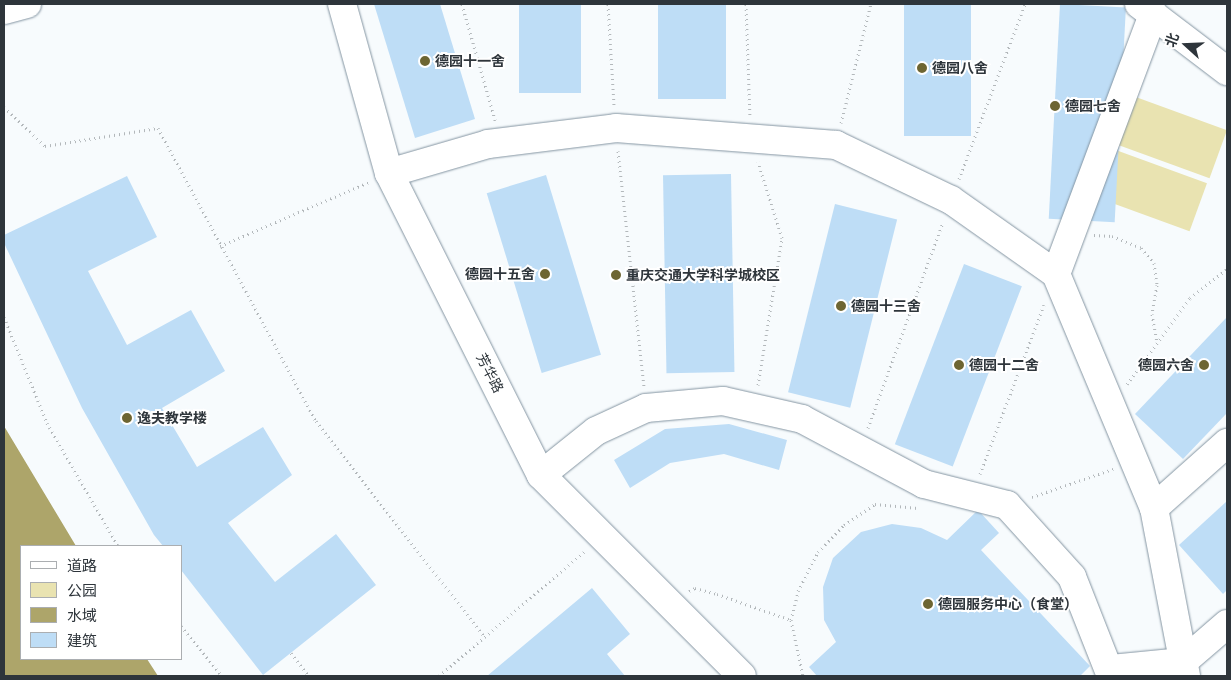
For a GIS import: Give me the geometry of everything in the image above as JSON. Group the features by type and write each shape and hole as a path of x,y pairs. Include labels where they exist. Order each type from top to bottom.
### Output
{"street":[{"path":"4,10 27,4"},
{"name":"芳华路","path":"342,4 389,173 541,475 742,676"},
{"path":"1056,274 1071,235 1146,9 1227,71"},
{"path":"389,173 501,142 616,128 750,135 836,145 951,200 1056,274 1154,508 1184,669"},
{"path":"541,475 596,431 646,408 723,401 802,419 924,484 1007,506 1072,577 1111,672 1184,669 1227,624"},
{"path":"1154,508 1227,443"}],"path":[{"path":"462,4 501,142"},
{"path":"608,4 616,128 646,408"},
{"path":"746,4 750,135 782,238 754,408"},
{"path":"836,145 871,4"},
{"path":"4,107 45,146 158,128 316,421 485,637"},
{"path":"220,246 389,173"},
{"path":"1071,235 1112,236 1142,248 1154,263 1157,285 1152,314 1158,342"},
{"path":"1112,404 1190,298 1227,269"},
{"path":"972,496 1056,274"},
{"path":"4,316 47,422 117,545"},
{"path":"1007,506 1135,461"},
{"path":"803,676 791,620 798,591 818,552 844,524 875,504 926,509"},
{"path":"439,676 603,535"},
{"path":"682,595 695,588 791,620"},
{"path":"182,627 222,676"},
{"path":"291,653 309,676"}],"green space":[{"path":"1133,96 1227,130 1210,178 1116,144"},
{"path":"1113,149 1207,183 1190,231 1096,197"}],"water":[{"path":"4,426 75,545 20,545 20,660 148,660 158,676 4,676"}],"building":[{"name":"德园十一舍","path":"374,4 440,4 475,119 415,138"},
{"path":"519,4 581,4 581,93 519,93"},
{"path":"658,4 726,4 726,99 658,99"},
{"name":"德园八舍","path":"904,4 971,4 971,136 904,136"},
{"path":"1060,4 1126,7 1115,222 1049,219"},
{"path":"731,174 734,372 666,373 663,175"},
{"name":"德园十五舍","path":"546,175 601,355 542,373 487,193"},
{"name":"逸夫教学楼","path":"127,176 157,237 88,271 127,345 191,310 225,371 162,408 197,467 263,427 292,475 228,523 275,582 336,534 376,585 263,675 182,571 182,545 162,545 154,535 82,408 4,243 4,235"},
{"name":"德园十三舍","path":"835,204 897,219 850,408 788,392"},
{"name":"德园十二舍","path":"964,264 1022,286 953,466 895,444"},
{"name":"德园六舍","path":"1227,317 1227,413 1183,459 1135,414"},
{"path":"729,424 787,440 779,470 724,454 670,463 630,488 614,460 665,429"},
{"path":"1227,501 1227,590 1223,594 1179,545"},
{"name":"德园服务中心（食堂）","path":"978,510 999,533 981,550 1090,666 1080,676 817,676 809,667 836,642 824,620 823,587 833,558 861,532 892,524 921,528 947,540"},
{"path":"592,588 630,634 607,654 625,676 487,676"}],"place":[{"name":"德园十一舍","path":"425,61"},
{"name":"德园八舍","path":"922,68"},
{"name":"德园七舍","path":"1055,106"},
{"name":"德园十五舍","path":"545,274"},
{"name":"重庆交通大学科学城校区","path":"616,275"},
{"name":"德园十三舍","path":"841,306"},
{"name":"德园十二舍","path":"959,365"},
{"name":"德园六舍","path":"1204,365"},
{"name":"逸夫教学楼","path":"127,418"},
{"name":"德园服务中心（食堂）","path":"928,604"}]}
